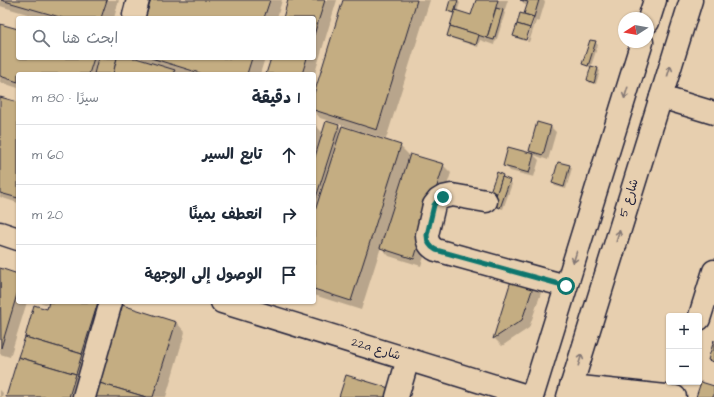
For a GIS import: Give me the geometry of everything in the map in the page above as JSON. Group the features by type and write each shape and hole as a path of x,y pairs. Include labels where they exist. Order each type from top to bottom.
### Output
{"street":[{"path":"651,12 655,0"},
{"name":"شارع 5","path":"570,392 690,0"},
{"path":"531,397 640,48"},
{"path":"660,97 714,113"},
{"path":"486,201 452,195 438,200 434,205 427,235 427,239 432,248 566,286"},
{"path":"0,233 16,238"},
{"path":"701,313 714,271"},
{"path":"84,397 111,304"},
{"name":"22a شارع","path":"229,304 531,397"},
{"path":"397,397 408,359"},
{"path":"570,392 675,397 679,385"}],"building":[{"path":"1,0 107,0 102,16 56,16"},
{"path":"151,0 270,0 265,16 146,16"},
{"path":"288,0 325,0 316,29 316,16 284,16"},
{"path":"343,0 417,0 377,130 316,111 316,88"},
{"path":"450,0 458,0 454,13 447,11"},
{"path":"476,0 498,0 487,38 450,26 455,10 471,15"},
{"path":"520,0 539,0 534,17 524,14 528,2"},
{"path":"496,8 503,10 494,40 487,38"},
{"path":"520,13 534,17 530,28 517,24"},
{"path":"0,24 16,28 16,60 93,60 90,72 16,72 16,81 0,76"},
{"path":"517,24 530,28 526,40 513,36"},
{"path":"450,26 479,35 476,45 447,36"},
{"path":"590,40 596,41 588,66 582,64"},
{"path":"98,60 116,60 114,72 94,72"},
{"path":"116,60 142,60 175,70 174,72 114,72"},
{"path":"158,60 251,60 248,72 196,72"},
{"path":"270,60 306,60 303,72 267,72"},
{"path":"591,66 598,68 594,83 587,80"},
{"path":"0,97 16,101 16,197 0,193"},
{"path":"326,121 339,125 316,198 316,154"},
{"path":"537,122 551,126 543,155 529,151"},
{"path":"342,126 401,145 351,301 316,290 316,208"},
{"path":"508,147 534,154 529,173 503,166"},
{"path":"410,154 444,164 414,259 380,248"},
{"path":"558,162 570,165 564,187 552,183"},
{"path":"497,172 503,175 493,205 486,203"},
{"path":"502,177 510,180 500,208 493,205"},
{"path":"0,268 16,273 16,298 1,348"},
{"path":"513,274 535,281 522,320 493,339"},
{"path":"48,304 97,304 82,354 25,337 34,305 47,309"},
{"path":"119,304 176,322 153,397 146,397 96,382"},
{"path":"25,337 82,354 76,374 18,357"},
{"path":"714,340 714,362 708,360"},
{"path":"18,357 76,374 69,397 6,397"},
{"path":"346,375 389,388 386,397 339,397"},
{"path":"96,382 146,397 91,397"},
{"path":"702,382 714,386 714,397 696,397"}],"route":[{"path":"443,197 434,205 427,235 427,239 432,248 566,286"}]}
